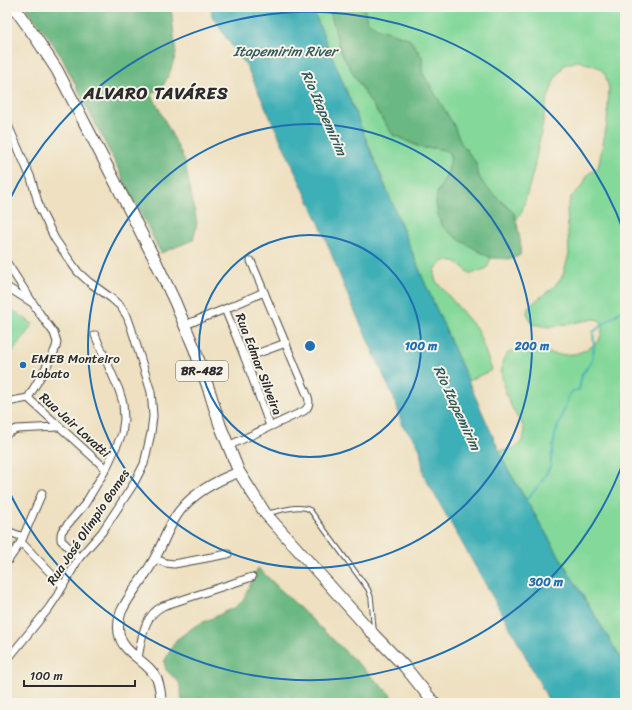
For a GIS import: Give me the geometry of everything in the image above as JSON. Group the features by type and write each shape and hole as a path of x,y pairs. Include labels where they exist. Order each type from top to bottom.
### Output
{"highway":[{"name":"BR-482","path":"14,7 57,70 76,104 156,262 195,350 218,420 239,472 266,514 374,635 405,667 434,703"}],"street":[{"name":"Rua José Olímpio Gomes","path":"7,123 30,178 40,209 55,239 78,272 120,306 126,316 131,327 151,392 153,416 144,464 133,485 102,532 79,558 49,608 7,660"},
{"path":"228,446 304,411 309,404 308,397 286,342 251,261"},
{"path":"7,263 32,303 54,333 57,342 51,358 28,398 7,402"},
{"path":"7,287 32,303"},
{"path":"184,325 264,292"},
{"name":"Rua Edmar Silveira","path":"225,309 270,426"},
{"path":"79,558 61,540 62,530 90,498 106,470 122,434 124,419 123,404 119,390 95,335"},
{"path":"245,358 286,342"},
{"name":"Rua Jair Lovatti","path":"28,398 106,470"},
{"path":"7,434 17,429 58,427"},
{"path":"161,703 156,678 149,668 122,643 119,633 121,613 155,559 173,522 182,508 208,486 239,472"},
{"path":"7,562 22,540 42,493"},
{"path":"7,531 22,540 63,586"},
{"path":"155,559 174,564 228,554"},
{"path":"138,658 142,636 147,622 156,610 163,606 252,577"}],"lane":[{"path":"266,514 298,507 307,508 310,510 368,589 371,597 374,635"}],"green space":[{"path":"25,7 171,7 176,54 170,72 162,88 151,93 184,159 197,223 193,240 161,253 62,58 48,36"},
{"path":"312,7 329,7 341,53 369,100 394,136 420,147 445,150 450,157 450,166 442,184 478,250 491,258 487,268 471,274 455,261 444,261 435,269 435,280 477,329 492,370 468,381 424,281"},
{"path":"329,7 364,7 367,21 377,28 408,38 422,57 422,72 453,124 461,143 476,163 477,174 485,186 514,213 521,246 520,255 512,259 491,258 461,241 441,225 436,204 437,193 447,175 451,158 449,153 444,150 434,148 423,148 394,136 369,100 341,53"},
{"path":"364,7 625,7 625,665 506,466 499,450 515,448 520,443 524,434 523,427 512,407 503,384 502,368 506,355 510,351 523,349 562,355 577,353 597,343 601,334 601,321 595,319 548,327 532,324 527,313 528,308 554,287 563,275 569,254 567,210 571,197 583,185 588,174 598,168 607,124 609,88 605,74 598,67 578,61 564,65 554,80 547,101 529,187 522,211 516,220 514,213 485,186 477,174 476,163 461,143 453,124 422,72 422,57 415,46 408,38 377,28 367,21"},
{"path":"7,306 33,324 7,360"},
{"path":"258,568 392,696 396,703 182,703 179,682 166,670 164,662 176,640 195,626 236,607 243,600"}],"water":[{"name":"Itapemirim River","path":"211,7 312,7 424,281 506,466 625,665 625,703 550,703 516,638 424,476 420,449 413,437 402,426 396,403 348,296 320,225 246,65 212,16"}],"waterway":[{"path":"525,501 539,485 550,466 555,435 570,393 579,390 582,374 591,363 594,345 593,332 625,308"}],"place":[{"name":"EMEB Monteiro Lobato","path":"23,365"}],"district":[{"name":"ALVARO TAVÁRES","path":"156,93"}],"water label":[{"name":"Rio Itapemirim","path":"324,113"},
{"name":"Rio Itapemirim","path":"457,408"}]}
